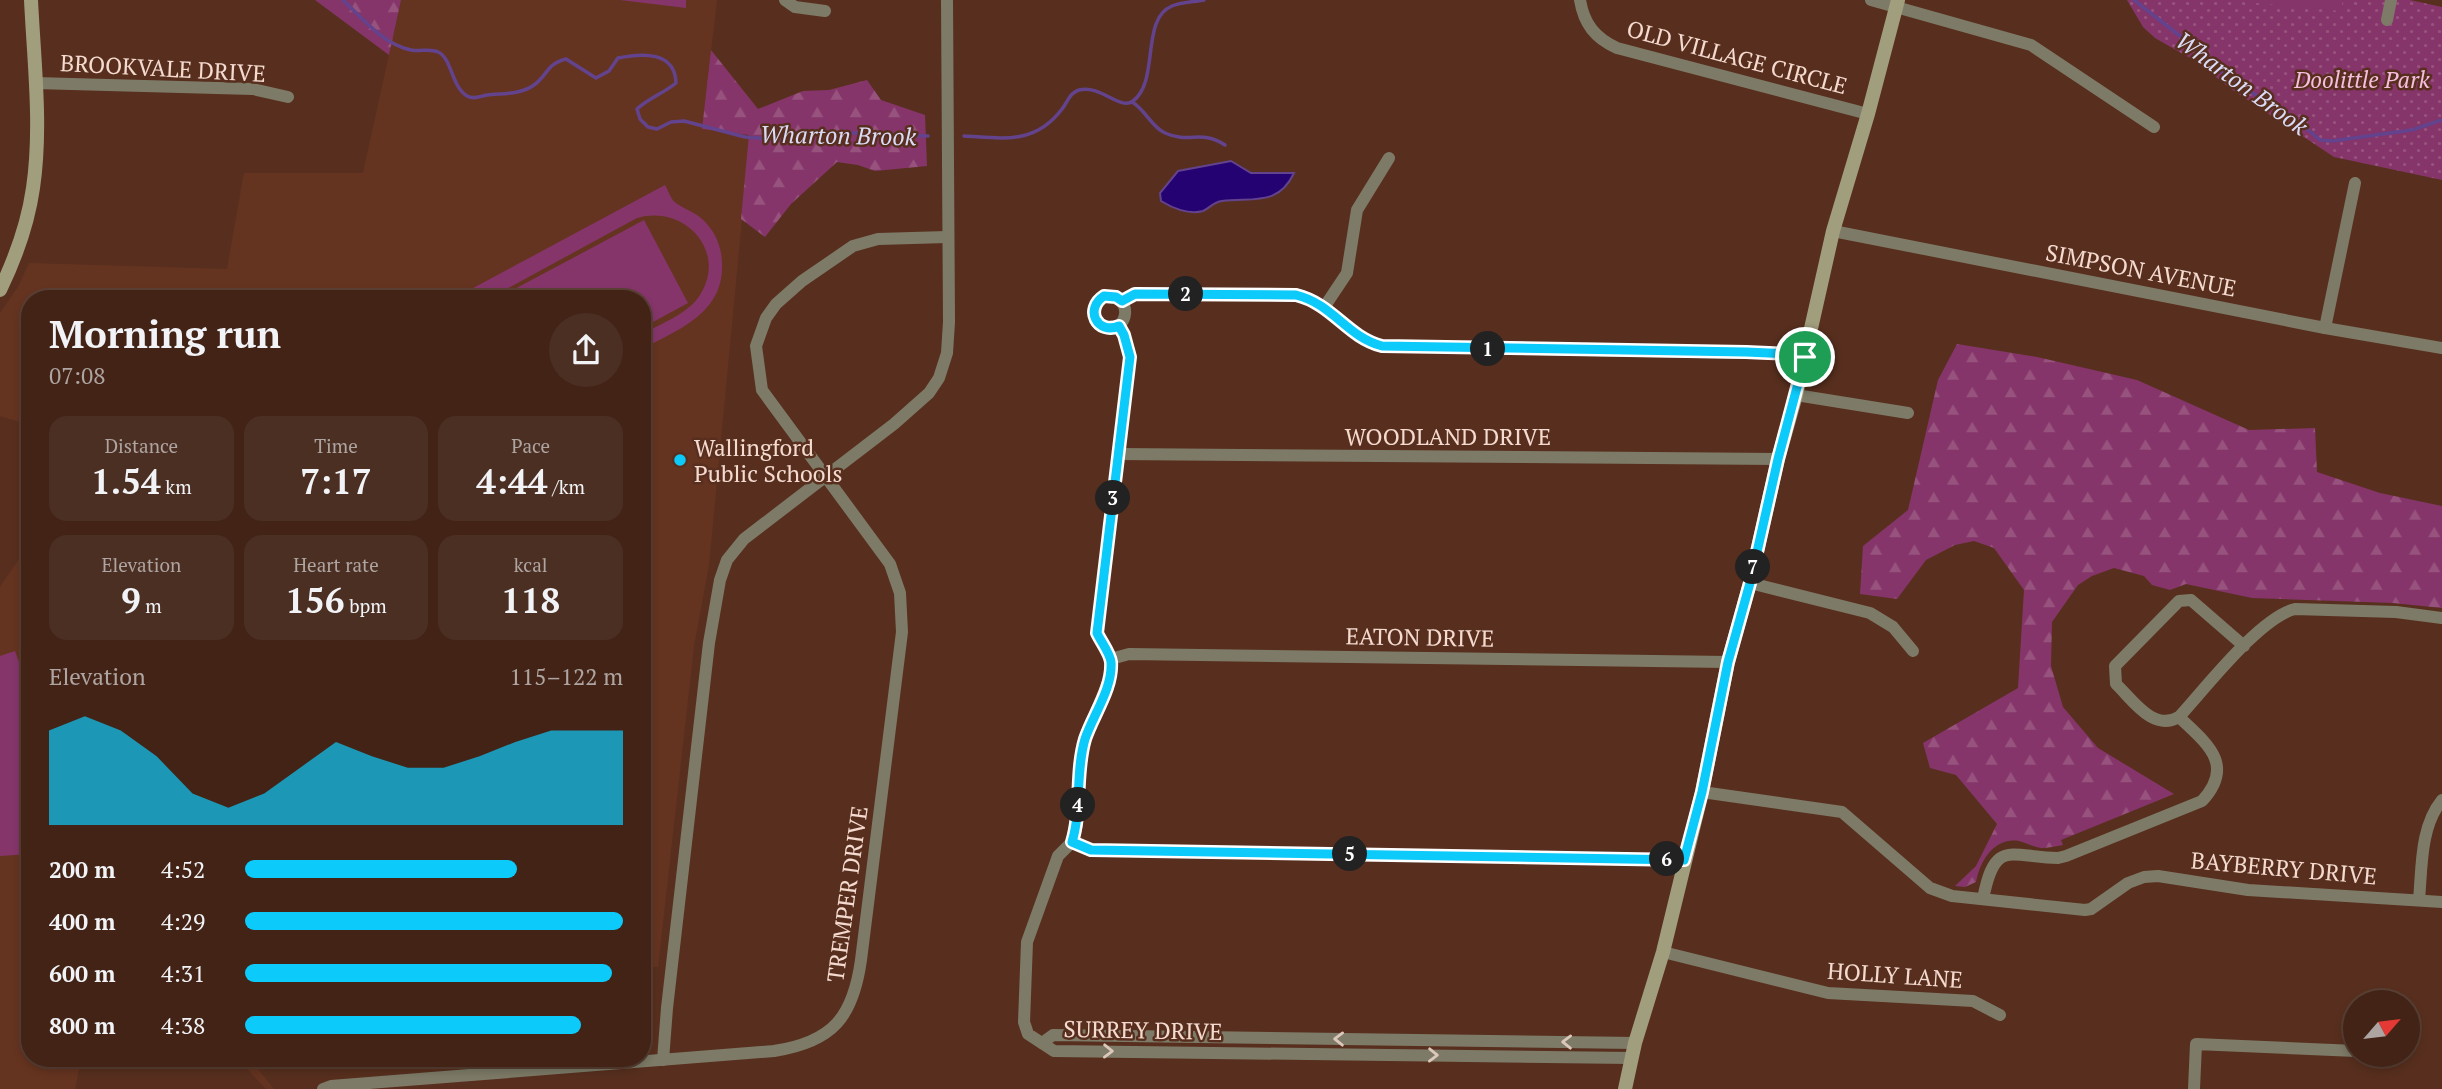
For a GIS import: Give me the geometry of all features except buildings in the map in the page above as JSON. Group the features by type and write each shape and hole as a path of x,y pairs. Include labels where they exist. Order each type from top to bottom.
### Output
{"street":[{"path":"0,290 21,238 33,191 36,83 31,0"},
{"path":"785,0 795,7 825,11"},
{"path":"663,1060 704,683 720,580 727,560 744,539 901,418 929,393 939,378 947,353 947,0"},
{"name":"OLD VILLAGE CIRCLE","path":"1580,0 1590,29 1606,43 1617,48 1868,114"},
{"path":"1871,0 1897,4 2031,45 2154,127"},
{"path":"2387,20 2391,0"},
{"path":"1625,1089 1635,1043 1663,952 1702,792 1728,662 1796,395 1833,231 1897,4"},
{"name":"BROOKVALE DRIVE","path":"36,83 253,89 288,97"},
{"path":"1325,306 1347,273 1357,210 1389,158"},
{"path":"2325,328 2355,183"},
{"name":"SIMPSON AVENUE","path":"1833,231 2325,328 2442,348"},
{"name":"TREMPER DRIVE","path":"651,1061 774,1051 809,1043 830,1031 840,1021 856,990 900,644 901,603 897,579 890,564 762,390 756,346 766,318 776,304 802,281 853,246 878,239 947,237"},
{"path":"1122,301 1135,294 1296,295 1325,306 1356,335 1382,346 1746,352 1805,357"},
{"path":"1104,296 1116,297 1122,301 1126,311 1119,326 1105,328 1099,325 1093,313 1094,306 1104,296"},
{"path":"1042,1043 1028,1034 1024,1022 1027,942 1058,856 1072,842 1077,825 1081,756 1110,677 1111,659 1097,633 1130,357 1119,326"},
{"path":"1796,395 1908,413"},
{"name":"WOODLAND DRIVE","path":"1119,454 1778,459"},
{"path":"1750,583 1870,613 1893,627 1913,651"},
{"path":"2244,646 2191,600 2179,601 2115,666 2116,684 2150,717 2163,722 2179,718 2244,646 2281,614 2295,609 2396,612 2442,618"},
{"name":"EATON DRIVE","path":"1111,659 1129,654 1728,662"},
{"path":"1983,899 1995,862 2005,855 2046,858 2066,856 2202,801 2215,780 2215,760 2211,749 2179,718"},
{"name":"BAYBERRY DRIVE","path":"1702,792 1842,812 1930,888 1952,896 2085,910 2091,909 2134,880 2158,876 2248,890 2442,902"},
{"path":"2419,900 2426,832 2430,818 2442,800"},
{"path":"1072,842 1091,850 1684,860"},
{"name":"HOLLY LANE","path":"1663,952 1828,993 1973,1001 2000,1015"},
{"name":"SURREY DRIVE","path":"1632,1058 1054,1051 1042,1043 1053,1035 1635,1043"},
{"path":"2194,1089 2196,1044 2343,1050"},
{"name":"TREMPER DRIVE","path":"323,1089 331,1086 574,1067"}],"shaded area":[{"name":"Wallingford Public Schools","path":"401,0 717,0 702,129 750,135 709,565 694,646 658,967 651,967 651,290 21,290 21,422 0,416 0,313 18,287 29,263 227,269 244,173 363,173"},
{"path":"1231,161 1251,173 1294,173 1288,184 1272,196 1219,202 1203,211 1181,210 1161,201 1160,193 1178,171"},
{"path":"21,556 21,1067 79,1067 75,1089 0,1089 0,587"},
{"path":"245,1067 256,1067 274,1089 266,1089"}],"green space":[{"path":"315,0 401,0 389,55"},
{"path":"620,0 686,0 686,8"},
{"name":"Doolittle Park","path":"2127,0 2410,0 2442,7 2442,180 2334,157 2231,89 2197,62 2155,38 2143,27"},
{"path":"2225,0 2343,0 2340,11"},
{"path":"711,50 758,109 803,91 829,90 867,80 881,100 925,115 927,166 875,171 837,162 791,204 765,237 741,219 749,135 702,129"},
{"path":"665,185 674,202 699,217 711,228 721,253 721,281 707,307 684,327 651,344 651,330 689,308 700,295 707,278 709,262 705,248 697,235 671,218 654,215 637,218 505,290 469,290"},
{"path":"644,220 688,303 651,323 651,290 513,290"},
{"path":"1957,344 2037,357 2137,380 2249,430 2315,428 2317,472 2380,493 2442,506 2442,608 2393,603 2252,598 2186,584 2170,590 2152,585 2144,576 2114,568 2092,576 2078,585 2052,622 2051,666 2063,707 2098,748 2174,794 2061,840 2063,845 2041,848 2019,841 2002,843 1985,859 1976,882 1965,887 1955,886 1976,866 1997,824 1956,775 1930,768 1923,743 2018,688 2024,590 1994,548 1974,541 1955,545 1926,560 1897,599 1860,594 1863,546 1908,510 1938,380"},
{"path":"15,651 21,668 21,855 0,856 0,656"}],"waterway":[{"name":"Wharton Brook","path":"343,0 374,30 391,42 411,50 432,50 443,55 458,86 470,97 512,93 529,88 551,67 566,59 596,78 609,71 618,58 647,55 664,60 670,65 676,83 637,109 640,119 648,127 657,129 671,122 684,121 745,137 772,139 804,131 928,136"},
{"name":"Wharton Brook","path":"964,136 1005,138 1029,134 1052,121 1071,95 1079,90 1094,91 1122,103 1133,101 1146,80 1153,36 1162,13 1172,6 1204,0"},
{"name":"Wharton Brook","path":"2134,0 2208,62 2293,117 2320,140 2332,141 2412,130 2442,120"},
{"path":"1132,102 1165,133 1209,138 1225,145"}],"place":[{"name":"Wallingford Public Schools","path":"680,460"}],"route":[{"path":"1135,294 1296,295 1325,306 1356,335 1382,346 1746,352 1805,357 1728,662 1702,792 1684,860 1091,850 1072,842 1077,825 1081,756 1110,677 1111,659 1097,633 1130,357 1128,344 1119,326 1105,328 1095,320 1094,306 1104,296 1110,295 1122,301 1135,294"}]}
